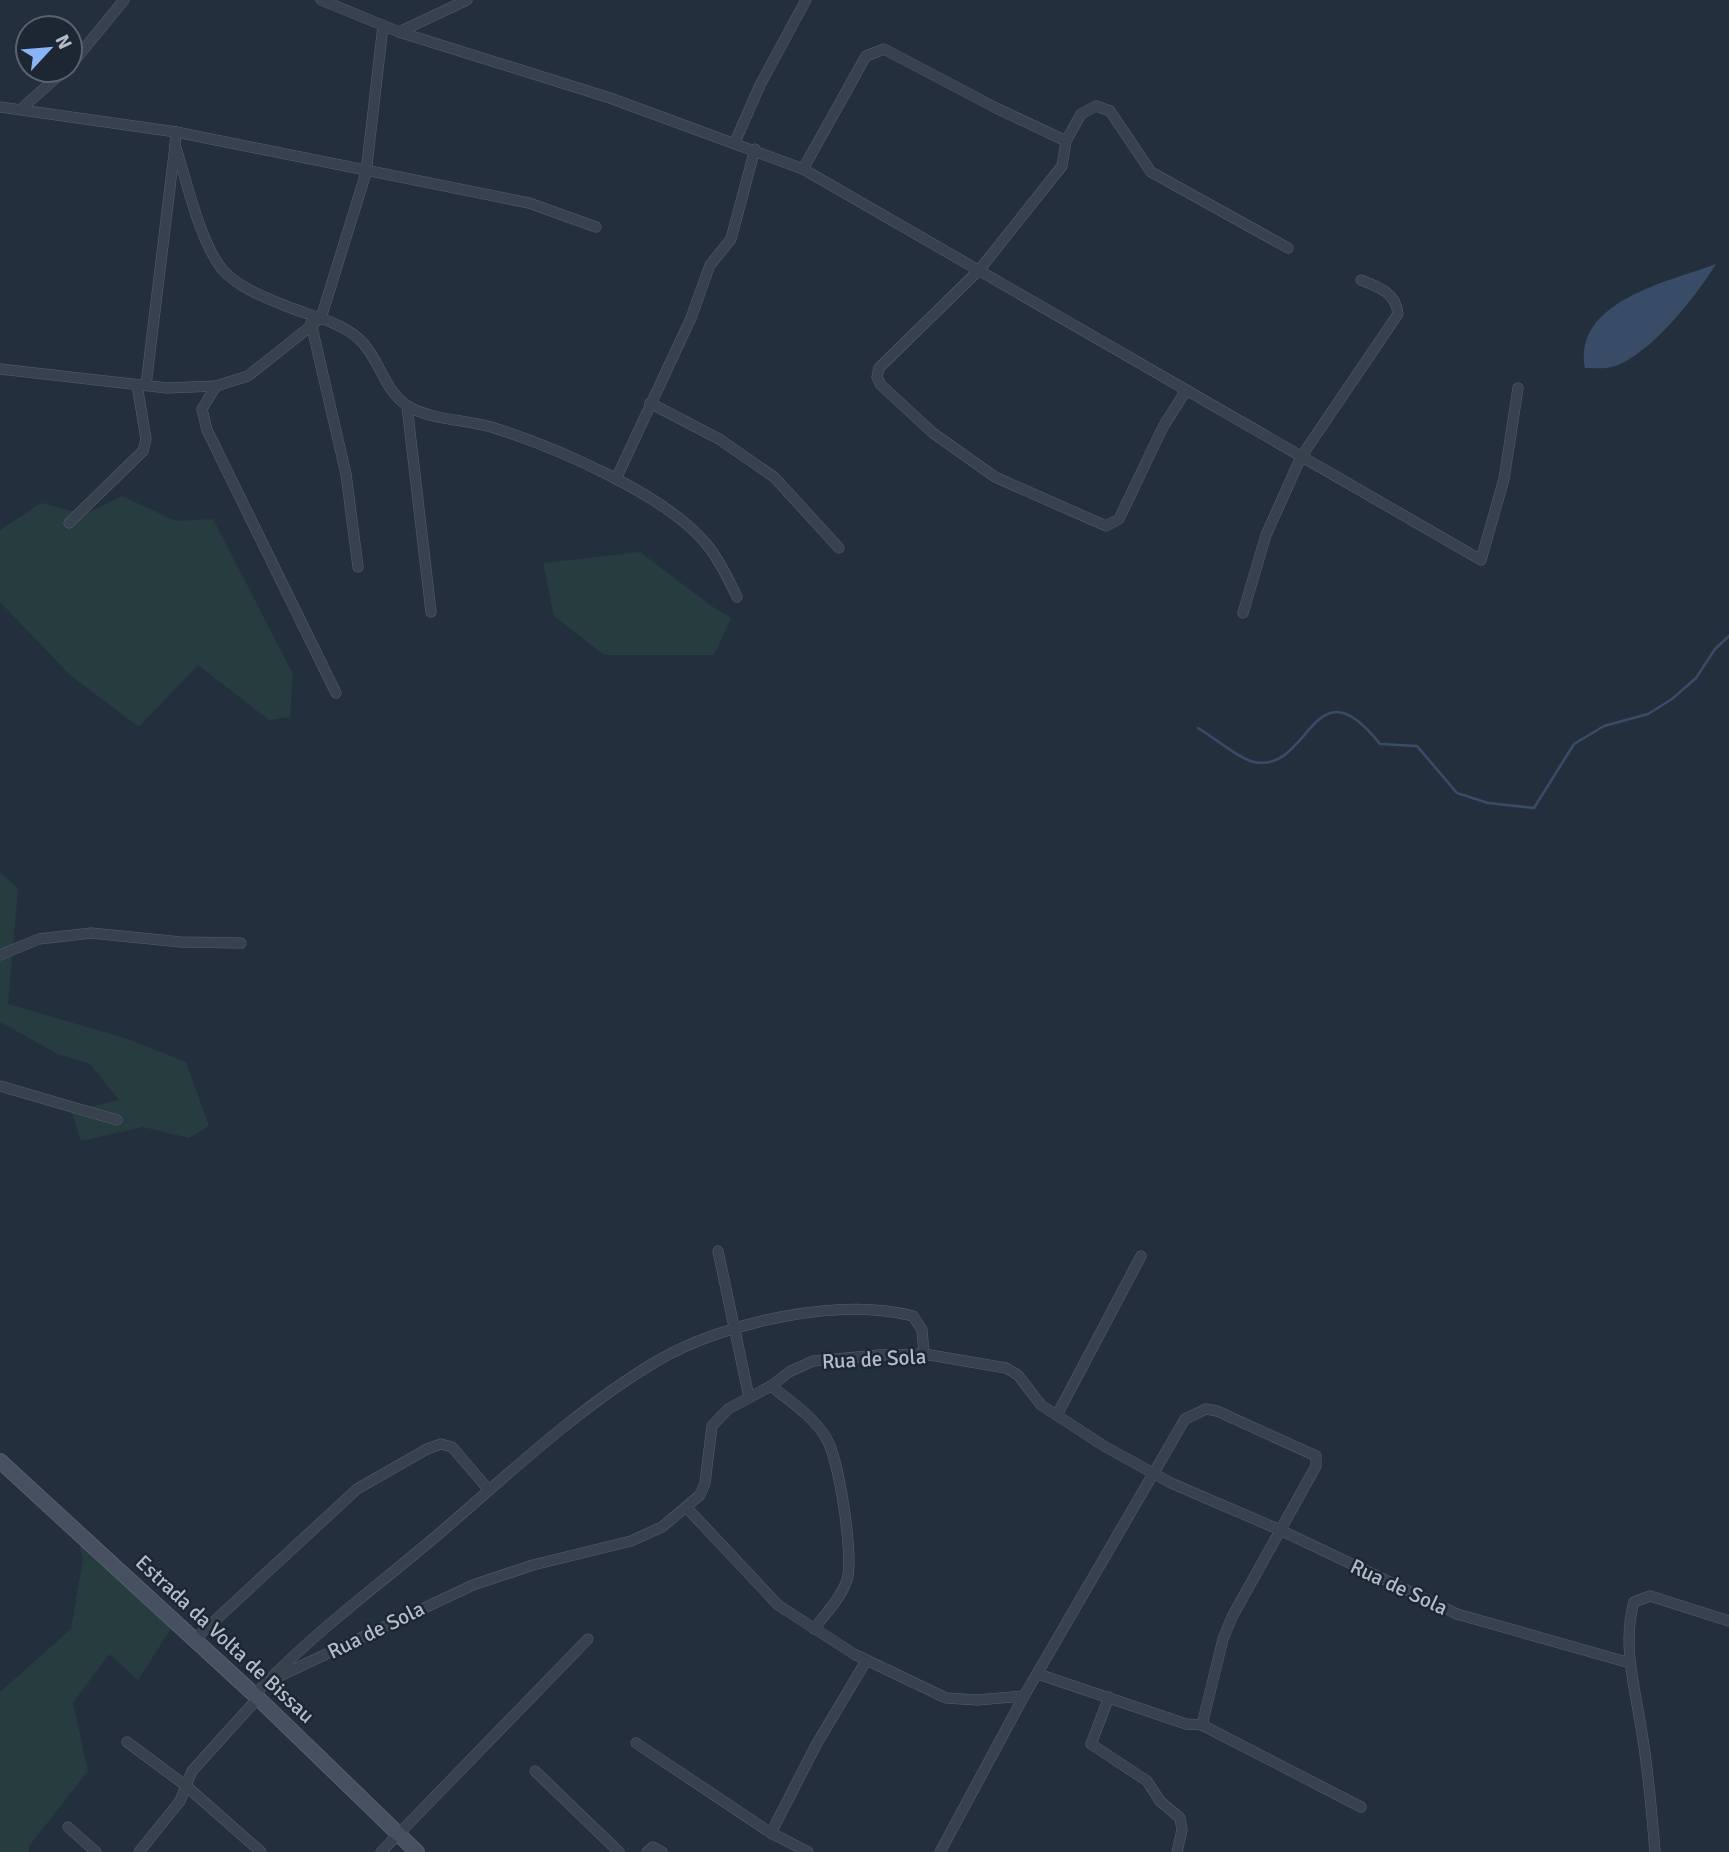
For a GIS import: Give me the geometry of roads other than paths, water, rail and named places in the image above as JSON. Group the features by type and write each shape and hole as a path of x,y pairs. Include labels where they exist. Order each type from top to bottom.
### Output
{"main road":[{"name":"Estrada da Volta de Bissau","path":"0,1461 256,1696 417,1852"}],"street":[{"path":"84,49 124,0"},
{"path":"321,0 399,32 554,80 755,149 803,169 1480,560 1504,479 1518,388"},
{"path":"399,32 467,0"},
{"path":"735,142 760,85 806,0"},
{"path":"0,369 141,385 216,386 248,376 321,317 366,173 383,26"},
{"path":"803,169 866,56 884,48 996,108 1066,141"},
{"path":"22,108 49,84"},
{"path":"1185,392 1163,428 1119,519 1110,526 1102,526 995,477 933,433 881,385 877,377 879,368 980,269 1062,166 1066,141 1081,114 1096,106 1110,111 1150,172 1288,248"},
{"path":"0,107 22,108 176,132 366,173 529,203 596,226"},
{"path":"69,523 143,451 146,439 141,385 176,132"},
{"path":"175,145 205,235 222,269 266,297 321,317 363,343 390,388 407,406 421,412 472,422 508,433 616,479 694,532 708,546 737,597"},
{"path":"616,479 691,318 714,257 731,239 755,149"},
{"path":"1243,613 1266,535 1301,457 1398,314 1397,303 1389,294 1361,279"},
{"path":"311,323 346,474 358,567"},
{"path":"216,386 202,409 207,430 335,693"},
{"path":"650,403 719,439 774,477 839,548"},
{"path":"407,406 431,612"},
{"path":"0,955 39,939 91,933 181,942 241,943"},
{"path":"0,1086 117,1120"},
{"path":"718,1251 749,1397"},
{"path":"1057,1416 1141,1256"},
{"path":"267,1682 344,1608 443,1531 488,1489 637,1373 664,1357 736,1330 811,1311 892,1312 913,1316 920,1324 924,1354"},
{"name":"Rua de Sola","path":"139,1852 171,1815 180,1801 192,1770 267,1682 451,1594 533,1565 639,1538 662,1527 700,1494 705,1483 712,1426 728,1409 771,1386 789,1372 813,1361 879,1354 924,1354 1006,1368 1018,1375 1033,1398 1057,1416 1152,1473 1457,1614 1630,1663"},
{"path":"771,1386 817,1426 829,1443 836,1463 849,1553 849,1571 842,1590 814,1629"},
{"path":"940,1852 1024,1696 1152,1473 1185,1419 1206,1409 1228,1416 1316,1456 1316,1466 1278,1529 1223,1639 1202,1725"},
{"path":"195,1639 357,1489 428,1448 440,1444 452,1447 488,1489"},
{"path":"687,1508 770,1598 866,1661 946,1698 977,1700 1024,1696"},
{"path":"1655,1852 1646,1760 1630,1663 1630,1617 1634,1602 1641,1597 1650,1596 1680,1603 1729,1621"},
{"path":"381,1852 588,1639"},
{"path":"771,1833 816,1745 866,1661"},
{"path":"1038,1674 1186,1724 1202,1725 1361,1807"},
{"path":"1110,1697 1091,1744 1147,1781 1160,1801 1180,1818 1182,1830 1177,1852"},
{"path":"127,1742 185,1785 248,1848 261,1852"},
{"path":"636,1743 771,1833 808,1852"},
{"path":"535,1771 619,1852"},
{"path":"68,1827 96,1852"},
{"path":"647,1852 653,1847 662,1852"}],"water":[{"path":"1716,264 1684,308 1641,351 1612,367 1585,368 1585,345 1594,326 1609,310 1650,287"}],"waterway":[{"path":"1198,728 1248,760 1273,761 1288,752 1325,715 1340,712 1357,721 1380,744 1417,746 1457,793 1488,803 1534,808 1574,744 1604,726 1648,714 1672,699 1696,678 1715,649 1729,636"}]}
